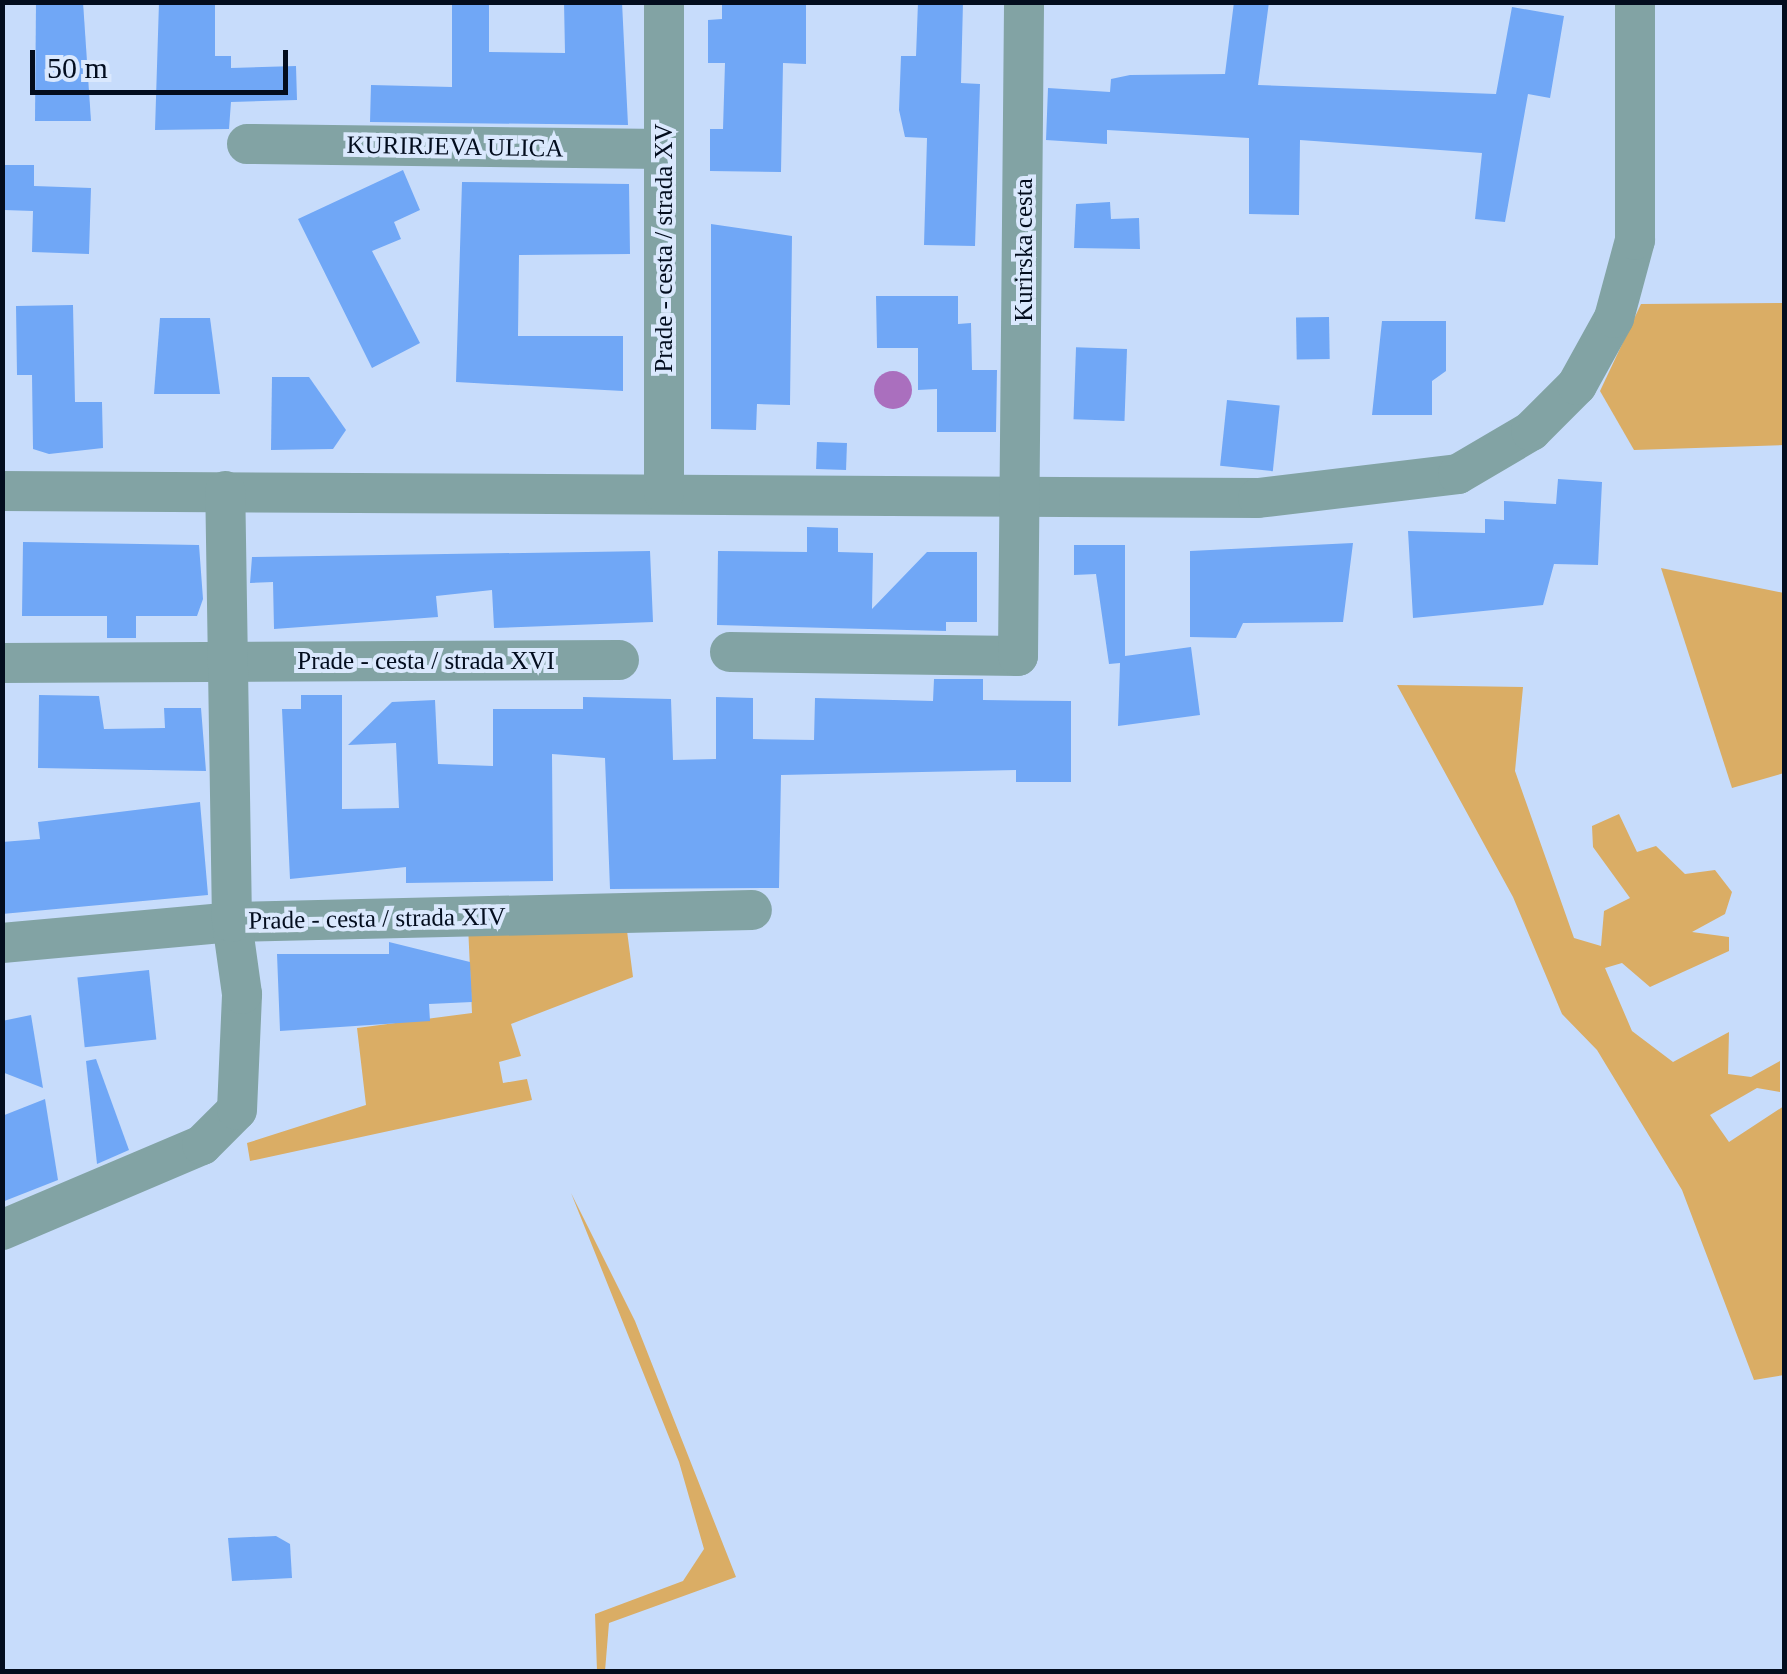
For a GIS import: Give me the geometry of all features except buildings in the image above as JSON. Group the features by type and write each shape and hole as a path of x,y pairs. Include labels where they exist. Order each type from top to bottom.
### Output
{"street":[{"name":"Prade - cesta / strada XV","path":"664,2 664,493"},
{"name":"Kurirska cesta","path":"730,652 1018,656 1023,498 1024,2"},
{"path":"2,491 1023,498 1382,489 1458,474 1531,431 1577,385 1614,318 1635,240 1635,2"},
{"name":"KURIRJEVA ULICA","path":"247,144 664,149"},
{"path":"2,1230 202,1145 237,1110 242,994 232,922 232,661 226,491"},
{"name":"Prade - cesta / strada XVI","path":"2,663 620,660"},
{"name":"Prade - cesta / strada XIV","path":"2,943 232,922 752,910"}],"shaded area":[{"path":"1784,303 1784,445 1634,450 1600,391 1641,304"},
{"path":"893,371 906,377 912,390 906,403 893,409 880,403 874,390 880,377"},
{"path":"1661,568 1784,593 1784,773 1732,788"},
{"path":"1397,685 1523,687 1515,771 1574,938 1601,946 1604,911 1630,898 1593,847 1592,826 1619,814 1637,852 1656,846 1685,874 1715,870 1732,892 1725,914 1692,932 1729,937 1729,951 1650,987 1622,963 1605,968 1632,1031 1673,1062 1729,1032 1728,1074 1751,1077 1780,1061 1780,1092 1757,1088 1710,1115 1729,1142 1784,1106 1784,1375 1754,1380 1682,1190 1597,1050 1562,1014 1513,897"},
{"path":"626,923 633,977 511,1024 521,1056 499,1062 503,1083 527,1079 532,1100 250,1161 247,1143 366,1105 357,1028 472,1013 468,925"},
{"path":"571,1193 635,1321 736,1577 609,1623 605,1671 597,1671 595,1614 683,1581 704,1549 679,1462"}]}
